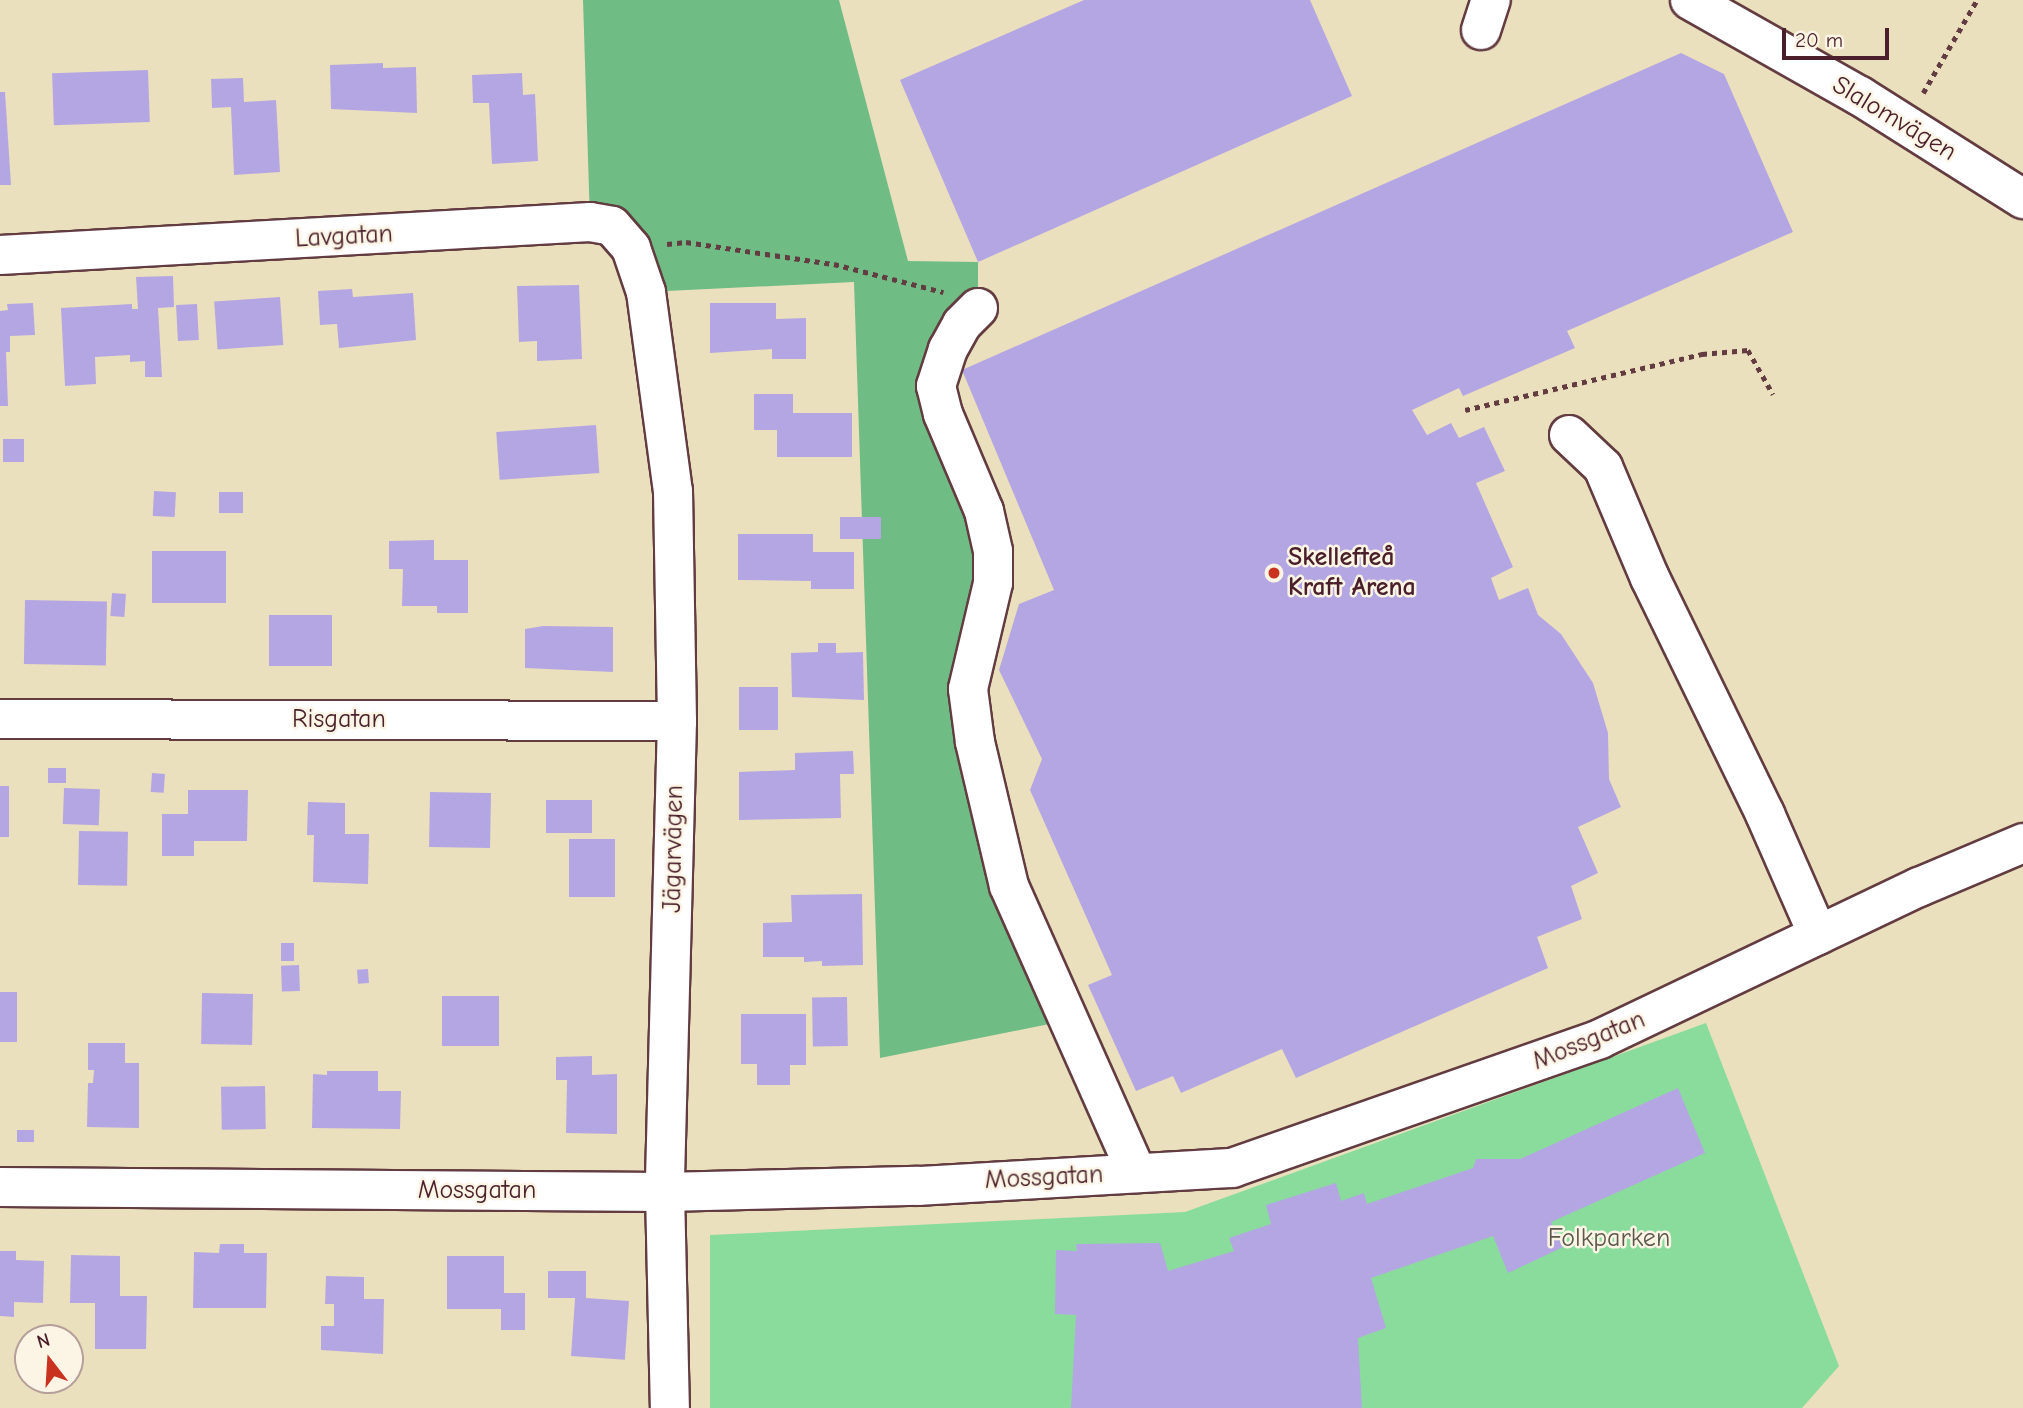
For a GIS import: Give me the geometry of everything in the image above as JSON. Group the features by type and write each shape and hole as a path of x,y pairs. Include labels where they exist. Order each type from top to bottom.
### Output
{"street":[{"name":"Slalomvägen","path":"1690,0 1905,124 2023,199"},
{"name":"Lavgatan","path":"0,255 590,222 612,226 631,248 646,292"},
{"name":"Jägarvägen","path":"646,292 673,491 677,721 665,1192 670,1408"},
{"path":"978,308 962,324 948,349 936,386 943,414 984,512 993,551 993,583 968,689 975,743 1009,886 1137,1173"},
{"path":"1569,435 1603,467 1650,578 1765,814 1818,935"},
{"name":"Risgatan","path":"0,719 677,721"},
{"name":"Mossgatan","path":"0,1187 665,1192 918,1186 1232,1168 1419,1106 1600,1040 1818,935 2023,844"}],"path":[{"path":"1905,124 1978,0"},
{"path":"631,248 685,242 834,264 926,284 978,308"},
{"path":"1465,410 1702,354 1748,350 1773,394"}],"green space":[{"path":"583,0 839,0 908,261 978,262 978,308 937,374 984,511 968,689 1069,1020 880,1058 854,282 646,292 590,222"},
{"name":"Folkparken","path":"1706,1023 1839,1366 1802,1408 710,1408 710,1235 1185,1212"}],"building":[{"path":"1084,0 1310,0 1352,96 978,262 900,80"},
{"name":"Skellefteå Kraft Arena","path":"1681,53 1724,74 1793,232 1567,331 1575,348 1463,396 1459,388 1412,410 1427,435 1451,423 1459,438 1484,427 1505,471 1476,483 1513,567 1491,578 1499,600 1528,588 1538,615 1561,634 1593,683 1608,733 1609,779 1621,807 1578,827 1598,873 1571,886 1582,919 1537,937 1548,968 1296,1078 1282,1049 1181,1093 1173,1076 1136,1091 1088,985 1112,975 1030,790 1042,759 999,670 1019,604 1054,590 962,370"},
{"path":"383,63 383,68 416,67 417,113 331,109 330,65"},
{"path":"148,70 150,122 54,125 52,73"},
{"path":"522,73 523,95 535,94 538,161 492,164 489,103 473,103 472,75"},
{"path":"243,78 244,102 276,100 280,172 234,175 231,107 212,108 211,79"},
{"path":"0,92 5,92 11,185 0,185"},
{"path":"173,276 174,307 158,308 162,377 145,377 145,361 130,362 130,355 95,357 96,384 65,386 61,308 132,304 132,309 138,309 136,277"},
{"path":"579,285 582,359 537,361 537,341 519,342 517,286"},
{"path":"352,289 353,297 413,293 416,340 339,348 337,324 320,325 318,291"},
{"path":"280,297 283,345 218,349 214,302"},
{"path":"33,303 35,335 10,336 10,352 6,352 8,406 0,406 0,311 8,310 7,304"},
{"path":"710,303 776,303 776,319 806,318 806,359 772,359 772,349 710,353"},
{"path":"197,304 199,340 178,341 176,305"},
{"path":"754,394 793,394 793,413 852,413 852,457 777,457 777,430 754,430"},
{"path":"596,425 599,473 500,480 496,432"},
{"path":"3,439 24,439 24,462 3,462"},
{"path":"154,491 176,492 175,517 153,516"},
{"path":"219,492 243,492 243,513 219,513"},
{"path":"840,517 881,517 881,539 840,539"},
{"path":"738,534 813,534 813,552 854,552 854,589 811,589 811,581 738,580"},
{"path":"434,540 434,560 468,560 468,613 437,613 437,606 402,606 403,569 389,569 389,541"},
{"path":"152,551 226,551 226,603 152,603"},
{"path":"112,593 126,594 124,617 110,616"},
{"path":"25,600 107,601 106,665 24,664"},
{"path":"269,615 332,615 332,666 269,666"},
{"path":"543,626 613,627 613,672 525,668 525,629"},
{"path":"818,643 836,643 836,653 863,652 864,700 792,697 791,653 818,652"},
{"path":"739,687 778,687 778,730 739,730"},
{"path":"853,751 854,774 840,774 841,818 739,820 739,772 795,770 795,753"},
{"path":"48,768 66,768 66,783 48,783"},
{"path":"152,773 165,774 164,793 151,792"},
{"path":"0,786 9,786 9,837 0,837"},
{"path":"64,788 100,789 99,825 63,824"},
{"path":"188,790 248,790 247,841 194,841 194,856 162,856 162,814 188,814"},
{"path":"430,792 491,793 490,848 429,847"},
{"path":"546,800 592,800 592,833 546,833"},
{"path":"308,802 345,803 345,834 369,834 368,884 313,882 314,835 307,835"},
{"path":"79,831 128,832 127,886 78,885"},
{"path":"569,839 615,839 615,897 569,897"},
{"path":"862,894 863,965 822,966 822,961 804,962 804,957 763,957 763,923 792,922 791,895"},
{"path":"281,943 294,943 294,961 281,961"},
{"path":"299,965 300,991 282,992 281,966"},
{"path":"368,969 369,983 358,984 357,970"},
{"path":"0,992 17,992 17,1042 0,1042"},
{"path":"202,993 253,994 252,1045 201,1044"},
{"path":"442,996 499,996 499,1046 442,1046"},
{"path":"847,997 848,1046 813,1047 812,998"},
{"path":"741,1014 806,1014 806,1065 790,1065 790,1085 757,1085 757,1064 741,1064"},
{"path":"88,1043 125,1043 125,1063 139,1063 139,1128 87,1127 88,1083 93,1083 94,1070 88,1070"},
{"path":"592,1056 592,1075 617,1074 617,1134 566,1133 567,1080 556,1080 556,1057"},
{"path":"327,1071 378,1071 378,1091 401,1091 400,1129 312,1128 313,1074 327,1075"},
{"path":"265,1086 266,1129 222,1130 221,1087"},
{"path":"1678,1088 1705,1153 1551,1222 1563,1247 1508,1273 1493,1236 1371,1278 1386,1328 1358,1338 1362,1408 1071,1408 1076,1315 1055,1314 1056,1250 1077,1251 1076,1244 1160,1243 1168,1271 1234,1251 1229,1238 1271,1224 1266,1205 1336,1183 1341,1201 1364,1193 1367,1204 1473,1168 1476,1159 1520,1159"},
{"path":"17,1130 34,1130 34,1142 17,1142"},
{"path":"220,1244 244,1244 244,1253 267,1253 266,1308 193,1308 194,1252 219,1253"},
{"path":"0,1251 16,1251 16,1260 44,1261 43,1303 14,1302 14,1317 0,1316"},
{"path":"71,1255 120,1256 120,1296 147,1296 146,1349 95,1349 95,1303 70,1303"},
{"path":"447,1256 504,1256 504,1293 525,1293 525,1330 501,1330 501,1309 447,1309"},
{"path":"548,1271 586,1271 586,1298 548,1298"},
{"path":"326,1276 364,1277 364,1299 384,1299 383,1354 321,1350 321,1326 334,1326 334,1304 325,1304"},
{"path":"575,1297 629,1301 625,1360 571,1356"}],"place":[{"name":"Skellefteå Kraft Arena","path":"1274,573"}]}
